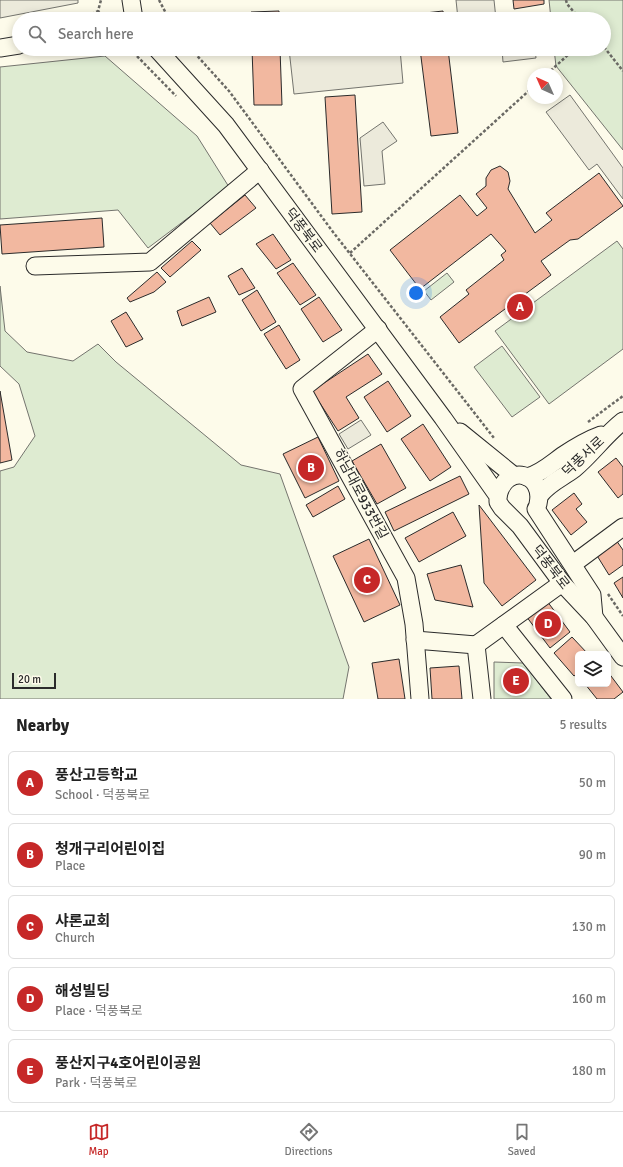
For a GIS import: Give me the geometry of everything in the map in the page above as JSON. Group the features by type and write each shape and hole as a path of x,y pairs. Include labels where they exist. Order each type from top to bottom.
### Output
{"street":[{"path":"131,0 133,12"},
{"path":"0,48 12,46"},
{"name":"덕풍북로","path":"163,56 226,125 443,418 498,496 498,502 502,508 511,516 562,583 594,617 623,657"},
{"path":"35,266 150,262 260,170"},
{"name":"하남대로933번길","path":"378,329 302,389 406,578 416,640 420,699"},
{"name":"덕풍북로","path":"443,418 520,476 537,486 538,502 592,595 594,617"},
{"name":"덕풍서로","path":"538,502 546,488 574,469 609,432 623,421"},
{"name":"덕풍서로","path":"520,476 535,475 590,439 609,432"},
{"path":"498,496 500,488 505,481 520,476"},
{"path":"511,516 521,518 528,517 538,502"},
{"path":"573,564 621,531"},
{"path":"416,640 476,645 562,583"},
{"path":"504,625 563,699"},
{"path":"476,645 482,699"}],"path":[{"path":"98,11 102,0"},
{"path":"159,0 165,12"},
{"path":"566,0 566,4 573,12"},
{"path":"197,56 229,91 350,253 495,438"},
{"path":"554,68 568,56"},
{"path":"611,56 623,72"},
{"path":"350,253 527,92"}],"green space":[{"path":"549,0 623,0 623,150 563,75 563,68 558,68 556,66 555,56 611,56 611,12 550,12"},
{"path":"105,56 197,136 229,187 148,248 118,210 0,219 0,67"},
{"path":"617,241 623,249 623,349 549,404 495,331"},
{"path":"447,273 454,282 431,300 424,291"},
{"path":"0,286 5,331 27,352 73,361 98,344 116,362 241,465 280,474 349,667 343,699 0,699 0,471 14,467 35,436 19,384 0,366"},
{"path":"502,346 540,397 512,417 474,367"},
{"path":"494,662 523,663 551,699 494,699"}],"shaded area":[{"path":"0,0 78,0 78,3 31,12 12,12 12,16 0,18"},
{"path":"456,0 494,0 495,12 457,12"},
{"path":"290,56 401,56 403,83 294,94"},
{"path":"503,56 536,56 536,58 503,62"},
{"path":"570,95 623,168 623,199 597,164 589,170 546,112 557,104 563,104 563,100"},
{"path":"383,122 397,141 382,151 385,184 364,186 360,138"},
{"path":"361,420 371,435 348,449 339,434"}],"building":[{"path":"513,0 544,0 544,4 514,9"},
{"path":"279,11 279,12 251,12"},
{"path":"252,56 280,56 282,105 254,105"},
{"path":"421,56 449,56 458,133 431,136"},
{"path":"355,95 362,212 332,214 325,97"},
{"path":"500,166 508,172 510,181 508,189 535,233 552,220 546,213 599,173 623,206 578,239 570,240 541,261 551,275 459,343 440,317 469,294 466,290 504,260 501,255 506,251 491,234 420,289 390,250 460,195 477,216 487,208 476,194 486,186 486,178 491,170"},
{"path":"245,195 256,208 220,235 210,223"},
{"path":"102,218 104,247 2,254 0,225"},
{"path":"273,234 291,260 276,269 256,244"},
{"path":"192,241 201,250 170,277 161,268"},
{"path":"293,263 316,295 300,305 277,273"},
{"path":"242,268 255,288 239,295 228,276"},
{"path":"157,272 166,282 154,292 130,302 127,298"},
{"path":"257,290 276,322 261,331 242,300"},
{"path":"209,297 216,312 182,326 177,311"},
{"path":"319,297 342,330 323,342 301,309"},
{"path":"126,312 143,339 126,347 111,321"},
{"path":"279,325 300,360 286,369 264,334"},
{"path":"368,354 382,374 346,397 359,418 338,431 312,391"},
{"path":"388,381 411,416 387,432 364,397"},
{"path":"0,391 12,460 0,463"},
{"path":"423,424 451,467 430,481 401,439"},
{"path":"318,437 339,481 305,498 283,454"},
{"path":"381,444 406,488 377,504 352,461"},
{"path":"616,458 623,467 623,494 618,498 598,472"},
{"path":"460,476 469,494 394,531 385,512"},
{"path":"338,486 345,499 313,517 306,505"},
{"path":"574,493 582,504 576,509 587,522 571,535 552,510"},
{"path":"479,505 536,580 502,606 484,583"},
{"path":"453,512 466,536 419,562 405,538"},
{"path":"369,539 400,605 364,622 333,556"},
{"path":"616,540 623,550 623,565 609,575 596,554"},
{"path":"461,565 473,607 435,600 427,574"},
{"path":"623,577 623,598 614,583"},
{"path":"547,601 570,632 550,648 526,616"},
{"path":"572,637 585,651 575,651 574,676 554,653"},
{"path":"399,659 405,699 378,699 372,663"},
{"path":"459,666 462,699 432,699 430,668"},
{"path":"611,676 623,692 614,699 597,699 587,687 611,687"}],"place":[{"name":"풍산고등학교","path":"520,307"},
{"name":"청개구리어린이집","path":"311,468"},
{"name":"샤론교회","path":"367,580"},
{"name":"해성빌딩","path":"548,624"},
{"name":"풍산지구4호어린이공원","path":"516,681"}]}
